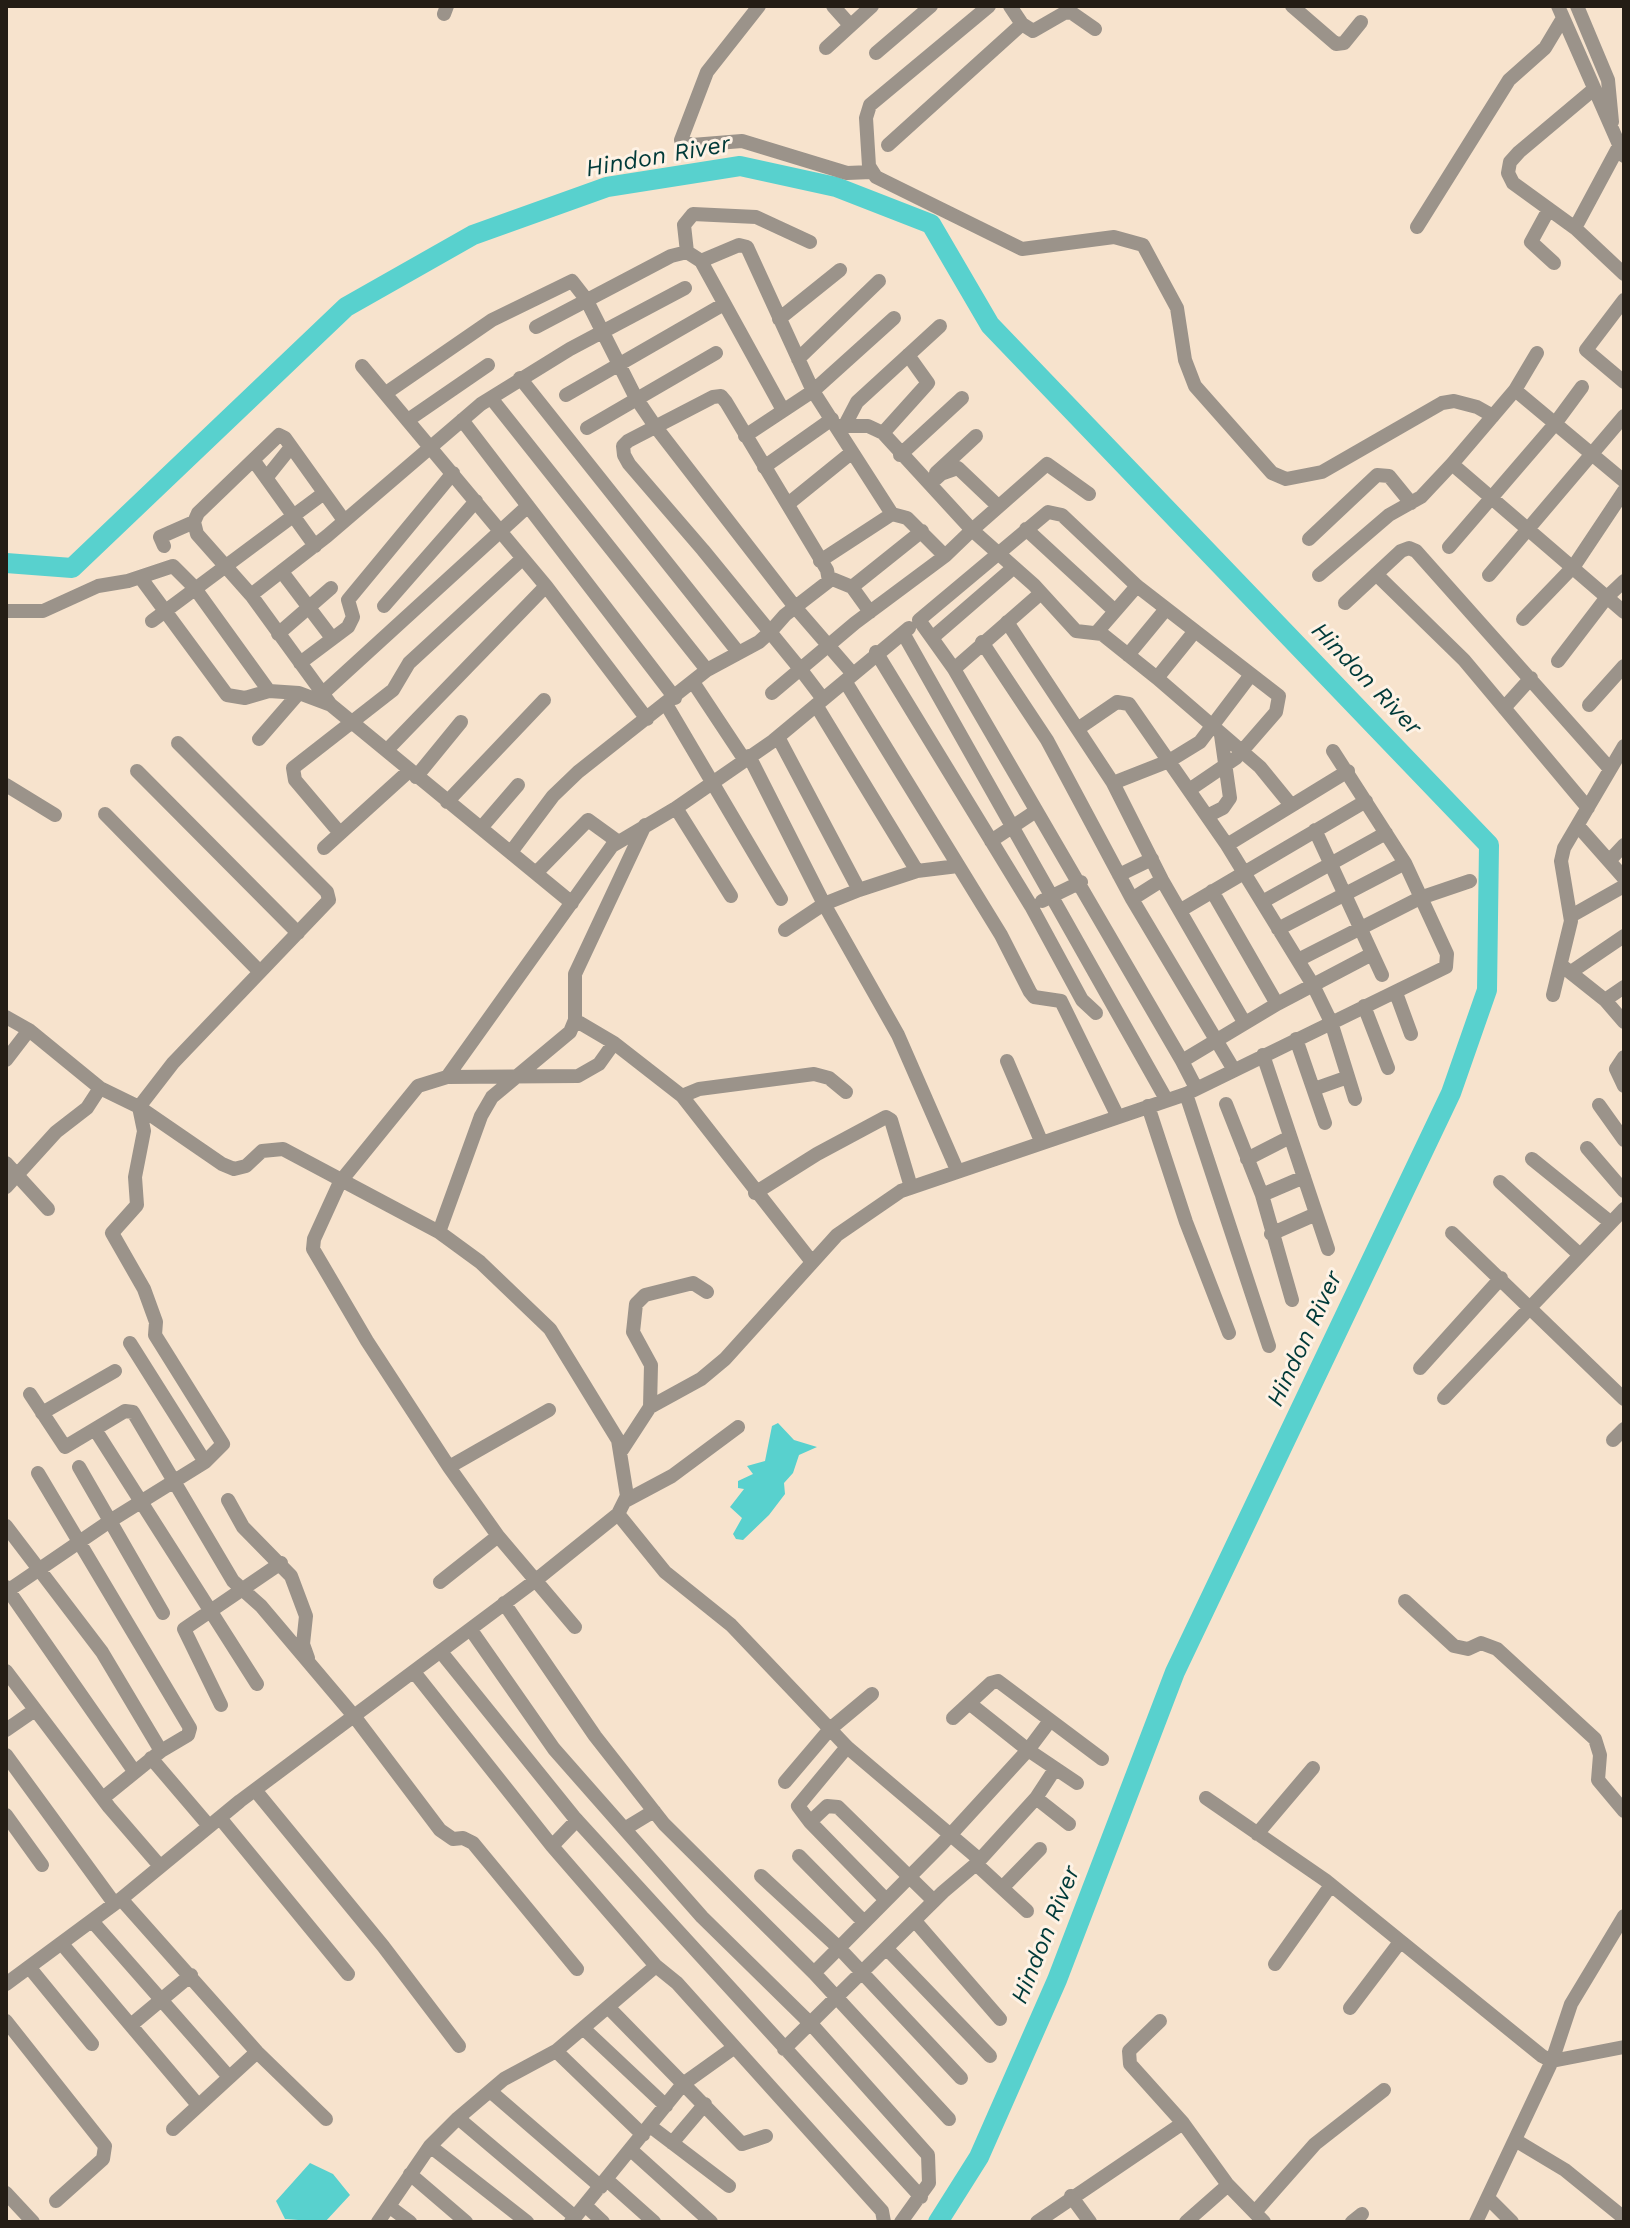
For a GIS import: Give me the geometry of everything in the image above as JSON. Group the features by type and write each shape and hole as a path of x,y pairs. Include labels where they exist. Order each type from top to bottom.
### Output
{"street":[{"path":"833,6 850,25"},
{"path":"826,48 872,6"},
{"path":"876,53 931,6"},
{"path":"989,6 870,105 866,118 871,172 876,177 1022,249 1114,237 1143,245 1177,308 1185,360 1195,386 1272,473 1286,479 1322,472 1442,403 1454,401 1477,407 1493,416"},
{"path":"1292,6 1336,44 1344,43 1361,22"},
{"path":"1577,6 1611,90 1612,130"},
{"path":"754,8 707,72 681,140 692,145 742,141 847,173 871,172"},
{"path":"888,145 1016,12 1038,31 1059,14 1073,9 1095,29"},
{"path":"1560,12 1622,151 1575,228"},
{"path":"1417,227 1509,80 1545,48 1560,12"},
{"path":"1594,89 1510,162 1508,173 1513,183 1575,228 1624,274"},
{"path":"1549,209 1531,242 1554,263"},
{"path":"687,252 684,225 693,214 756,217 810,242"},
{"path":"701,261 744,245 813,391 838,424 851,453 892,514"},
{"path":"536,327 671,256 687,252 701,261 783,410"},
{"path":"779,319 840,270"},
{"path":"798,359 879,281"},
{"path":"386,393 492,320 565,282 577,285 636,398 655,426 849,677 1030,992 1034,997 1061,1001 1079,1031 1117,1115"},
{"path":"251,595 315,546 343,519 491,398 602,331 685,288"},
{"path":"1624,300 1586,350 1624,382"},
{"path":"566,395 724,304"},
{"path":"745,436 813,391 894,318"},
{"path":"764,467 838,424 857,402 940,326"},
{"path":"587,428 716,353"},
{"path":"1319,575 1389,515 1411,503 1452,464 1515,390 1537,353"},
{"path":"883,433 928,383 908,355"},
{"path":"408,420 488,365"},
{"path":"362,366 546,586 647,719"},
{"path":"520,378 738,652"},
{"path":"1449,547 1554,425 1582,387"},
{"path":"1515,390 1624,481"},
{"path":"870,612 852,587 830,578 721,396 655,426 623,446 624,455 801,670 917,871"},
{"path":"491,398 707,670"},
{"path":"900,455 962,398"},
{"path":"1489,575 1624,416"},
{"path":"462,420 671,701 781,899"},
{"path":"838,424 868,426 883,433 972,530 1041,593 1076,631 1084,634 1097,632 1137,586"},
{"path":"343,519 279,435 198,513 194,522 197,534 251,595 327,699 413,774 572,903"},
{"path":"928,482 976,436"},
{"path":"267,477 291,447"},
{"path":"788,504 851,453"},
{"path":"254,461 295,513 315,546"},
{"path":"772,693 870,612 945,556 1047,464 1089,494"},
{"path":"1452,464 1624,612"},
{"path":"928,482 958,468 998,506"},
{"path":"300,663 353,620 348,600 453,473"},
{"path":"1309,539 1377,475 1389,476 1411,503"},
{"path":"1523,619 1574,566 1624,491"},
{"path":"157,616 324,493"},
{"path":"384,606 476,501"},
{"path":"327,699 498,530 528,506"},
{"path":"447,1077 572,903 599,860 617,841 676,808 778,737 876,652 1048,512 1062,515 1137,586 1250,676 1273,690 1280,703 1241,753 1226,767 1189,790"},
{"path":"820,561 892,514 902,514 945,556"},
{"path":"164,546 160,537 194,522"},
{"path":"1026,529 1115,611"},
{"path":"852,587 922,531"},
{"path":"1345,603 1401,551 1409,548 1416,551 1610,769"},
{"path":"339,832 295,780 292,772 296,764 353,724 393,690 409,663 522,559"},
{"path":"6,611 43,611 98,586 173,566 194,587 269,691"},
{"path":"932,638 1013,568"},
{"path":"282,572 332,638"},
{"path":"1376,574 1447,642 1588,808"},
{"path":"140,577 155,593 157,616 227,695 245,698 269,691 327,699"},
{"path":"511,852 564,784 707,670 770,632 795,607 823,588 830,578"},
{"path":"1558,661 1607,597 1624,581"},
{"path":"387,750 546,586"},
{"path":"278,634 331,588"},
{"path":"954,669 1041,593"},
{"path":"1128,655 1166,609"},
{"path":"919,620 954,669 1081,882 1182,1061 1269,1346"},
{"path":"1007,622 1113,783 1162,880 1244,1022"},
{"path":"1157,678 1195,631"},
{"path":"1097,632 1157,678 1260,767 1291,805"},
{"path":"903,633 1166,1099"},
{"path":"982,642 1047,740 1132,899 1234,1070"},
{"path":"876,652 1031,906 1082,1000 1096,1013"},
{"path":"1589,705 1624,666"},
{"path":"1113,783 1169,761 1216,730 1250,676"},
{"path":"1504,708 1531,678"},
{"path":"693,682 746,758 898,1035 957,1170"},
{"path":"259,739 299,693"},
{"path":"447,802 544,700"},
{"path":"1079,728 1122,701 1129,704 1227,845 1313,985 1331,1022 1355,1099"},
{"path":"324,848 339,832 413,774 461,722"},
{"path":"1207,816 1228,803 1226,767 1216,730"},
{"path":"778,737 859,890"},
{"path":"134,1771 7,1590 205,1462 221,1448 222,1439 155,1335 156,1322 144,1289 112,1233 137,1205 135,1177 144,1131 139,1107 173,1063 329,900 327,892 178,743"},
{"path":"1553,995 1566,969 1571,916 1561,861 1564,848 1624,746"},
{"path":"622,1450 650,1407 701,1379 725,1359 849,1224 911,1187 1191,1091 1364,1006 1433,976 1448,964 1447,954 1405,863 1333,751"},
{"path":"137,771 298,933"},
{"path":"1227,845 1348,771"},
{"path":"6,785 55,815"},
{"path":"481,828 518,785"},
{"path":"1181,910 1366,801"},
{"path":"676,808 731,896"},
{"path":"991,841 1036,811"},
{"path":"105,814 260,972"},
{"path":"536,873 588,820 617,841"},
{"path":"439,1232 481,1116 492,1097 563,1039 575,1020 575,974 645,825"},
{"path":"1578,826 1624,878"},
{"path":"1315,830 1333,863 1382,975"},
{"path":"1262,902 1386,833"},
{"path":"1609,861 1624,845"},
{"path":"1119,875 1152,859"},
{"path":"1278,929 1405,863"},
{"path":"785,930 824,904 859,890 917,871 958,866"},
{"path":"1132,899 1162,880"},
{"path":"1298,960 1420,898 1470,881"},
{"path":"1031,906 1081,882"},
{"path":"1571,916 1624,886"},
{"path":"1212,891 1277,1004"},
{"path":"1566,969 1624,936"},
{"path":"1182,1061 1244,1022 1372,954"},
{"path":"1566,969 1605,1000 1624,1022"},
{"path":"1605,1000 1624,987"},
{"path":"1396,993 1411,1034"},
{"path":"1079,1031 1090,1024 1096,1013 1110,1002"},
{"path":"1364,1006 1388,1068"},
{"path":"6,1017 29,1030 100,1088 139,1107 234,1169 246,1166 262,1151 283,1149 439,1232 493,1273 545,1322 622,1450 627,1500"},
{"path":"575,1020 614,1043 682,1096 812,1262"},
{"path":"6,1060 29,1030"},
{"path":"1296,1039 1325,1123"},
{"path":"575,1627 498,1536 449,1467 316,1257 314,1239 340,1182 418,1086 447,1077 516,1075 543,1079 578,1076 590,1072 614,1043"},
{"path":"1263,1055 1328,1249"},
{"path":"1624,1057 1616,1069 1624,1086"},
{"path":"1007,1061 1041,1141"},
{"path":"682,1096 699,1089 778,1082 814,1074 829,1078 846,1092"},
{"path":"1314,1089 1348,1077"},
{"path":"6,1187 56,1132 87,1108 100,1088"},
{"path":"1226,1104 1262,1195 1292,1300"},
{"path":"1599,1105 1624,1140"},
{"path":"1148,1106 1186,1222 1229,1333"},
{"path":"755,1193 886,1117 891,1120 911,1187"},
{"path":"1247,1159 1290,1137"},
{"path":"1587,1148 1624,1191"},
{"path":"1532,1159 1610,1222"},
{"path":"6,1163 48,1209"},
{"path":"1262,1195 1304,1177"},
{"path":"1500,1182 1580,1255"},
{"path":"1444,1398 1624,1209"},
{"path":"1271,1234 1316,1214"},
{"path":"1452,1233 1624,1399"},
{"path":"1420,1368 1501,1278"},
{"path":"650,1407 651,1365 633,1332 636,1304 645,1295 693,1283 707,1292"},
{"path":"130,1343 205,1462"},
{"path":"42,1413 115,1371"},
{"path":"30,1394 65,1447 125,1411 133,1412 177,1480 226,1571 354,1716 440,1830 453,1839 463,1838 473,1843 577,1969"},
{"path":"449,1467 549,1410"},
{"path":"6,1984 118,1901 255,1790 536,1580 618,1514 627,1500 672,1476 738,1427"},
{"path":"1613,1440 1624,1429"},
{"path":"96,1431 257,1684"},
{"path":"79,1467 163,1613"},
{"path":"38,1473 189,1725 188,1735 134,1771 103,1798"},
{"path":"228,1500 243,1527 281,1563 298,1590 306,1616 303,1644 309,1663"},
{"path":"618,1514 665,1572 731,1625 847,1747 950,1835 1027,1911"},
{"path":"6,1526 102,1652 156,1755 348,1974"},
{"path":"440,1582 498,1536"},
{"path":"221,1705 183,1632 187,1625 281,1563"},
{"path":"1405,1601 1454,1646 1468,1649 1481,1643 1497,1649 1595,1739 1600,1755 1598,1780 1624,1811"},
{"path":"504,1603 595,1736 654,1811 701,1863 814,1973 949,2119"},
{"path":"471,1630 554,1749 702,1917 812,2025 928,2155 931,2174 921,2197 901,2222"},
{"path":"441,1652 577,1820 921,2197"},
{"path":"6,1671 103,1798 159,1865"},
{"path":"414,1672 467,1744 552,1846 656,1966 677,1983 732,2049 882,2211 884,2222"},
{"path":"953,1718 998,1681 1102,1759"},
{"path":"785,1782 830,1729 872,1694"},
{"path":"969,1703 1028,1750 1077,1783"},
{"path":"6,1730 35,1710"},
{"path":"814,1973 950,1835 1028,1750 1049,1722"},
{"path":"847,1747 798,1806 886,1900"},
{"path":"6,1755 118,1901 191,1975 257,2052 326,2119"},
{"path":"1257,1834 1313,1768"},
{"path":"784,2049 812,2025 934,1901 978,1862 1036,1798 1055,1769"},
{"path":"255,1790 383,1946 459,2046"},
{"path":"1036,1798 1069,1824"},
{"path":"1206,1798 1331,1885 1458,1991 1552,2061 1624,2047"},
{"path":"810,1822 827,1806 834,1804 934,1901"},
{"path":"626,1828 654,1811"},
{"path":"6,1815 42,1865"},
{"path":"552,1846 577,1820"},
{"path":"1002,1888 1040,1849"},
{"path":"799,1856 864,1922"},
{"path":"761,1876 839,1948 861,1976 961,2078"},
{"path":"1275,1964 1331,1885"},
{"path":"1476,2222 1552,2061 1571,2004 1624,1916"},
{"path":"92,1921 159,2002 229,2077"},
{"path":"915,1921 1000,2019"},
{"path":"1350,2008 1400,1942"},
{"path":"62,1944 198,2105"},
{"path":"887,1949 990,2056"},
{"path":"378,2222 430,2146 458,2118 490,2091 556,2051 656,1966"},
{"path":"29,1967 92,2044"},
{"path":"131,2025 191,1975"},
{"path":"608,2007 742,2144 766,2136"},
{"path":"6,2021 105,2146 103,2159 56,2201"},
{"path":"1160,2021 1129,2051 1127,2059 1183,2123 1228,2185 1260,2217 1315,2144 1384,2090"},
{"path":"583,2028 666,2106"},
{"path":"458,2118 573,2220 683,2084 732,2049"},
{"path":"556,2051 647,2130 672,2143 729,2186"},
{"path":"173,2129 257,2052"},
{"path":"490,2091 654,2222"},
{"path":"672,2143 705,2104"},
{"path":"1037,2222 1071,2196 1183,2123"},
{"path":"1515,2140 1565,2170 1624,2218"},
{"path":"430,2146 527,2222"},
{"path":"631,2150 711,2222"},
{"path":"410,2174 466,2222"},
{"path":"1186,2222 1228,2185"},
{"path":"6,2193 33,2222"},
{"path":"1071,2196 1090,2222"},
{"path":"1488,2198 1512,2222"},
{"path":"585,2205 603,2222"},
{"path":"390,2207 410,2222"}],"water":[{"path":"778,1423 794,1440 817,1447 799,1455 793,1473 784,1483 785,1494 769,1515 743,1540 736,1539 733,1534 742,1518 730,1507 744,1489 738,1488 738,1481 753,1474 747,1466 765,1461 772,1426"},
{"path":"310,2163 333,2174 350,2195 325,2222 285,2219 276,2201"}],"waterway":[{"name":"Hindon River","path":"6,563 72,568 346,307 473,235 607,187 740,166 836,187 931,224 990,325 1489,845 1487,990 1451,1093 1175,1672 1057,1980 979,2157 938,2222"}]}
